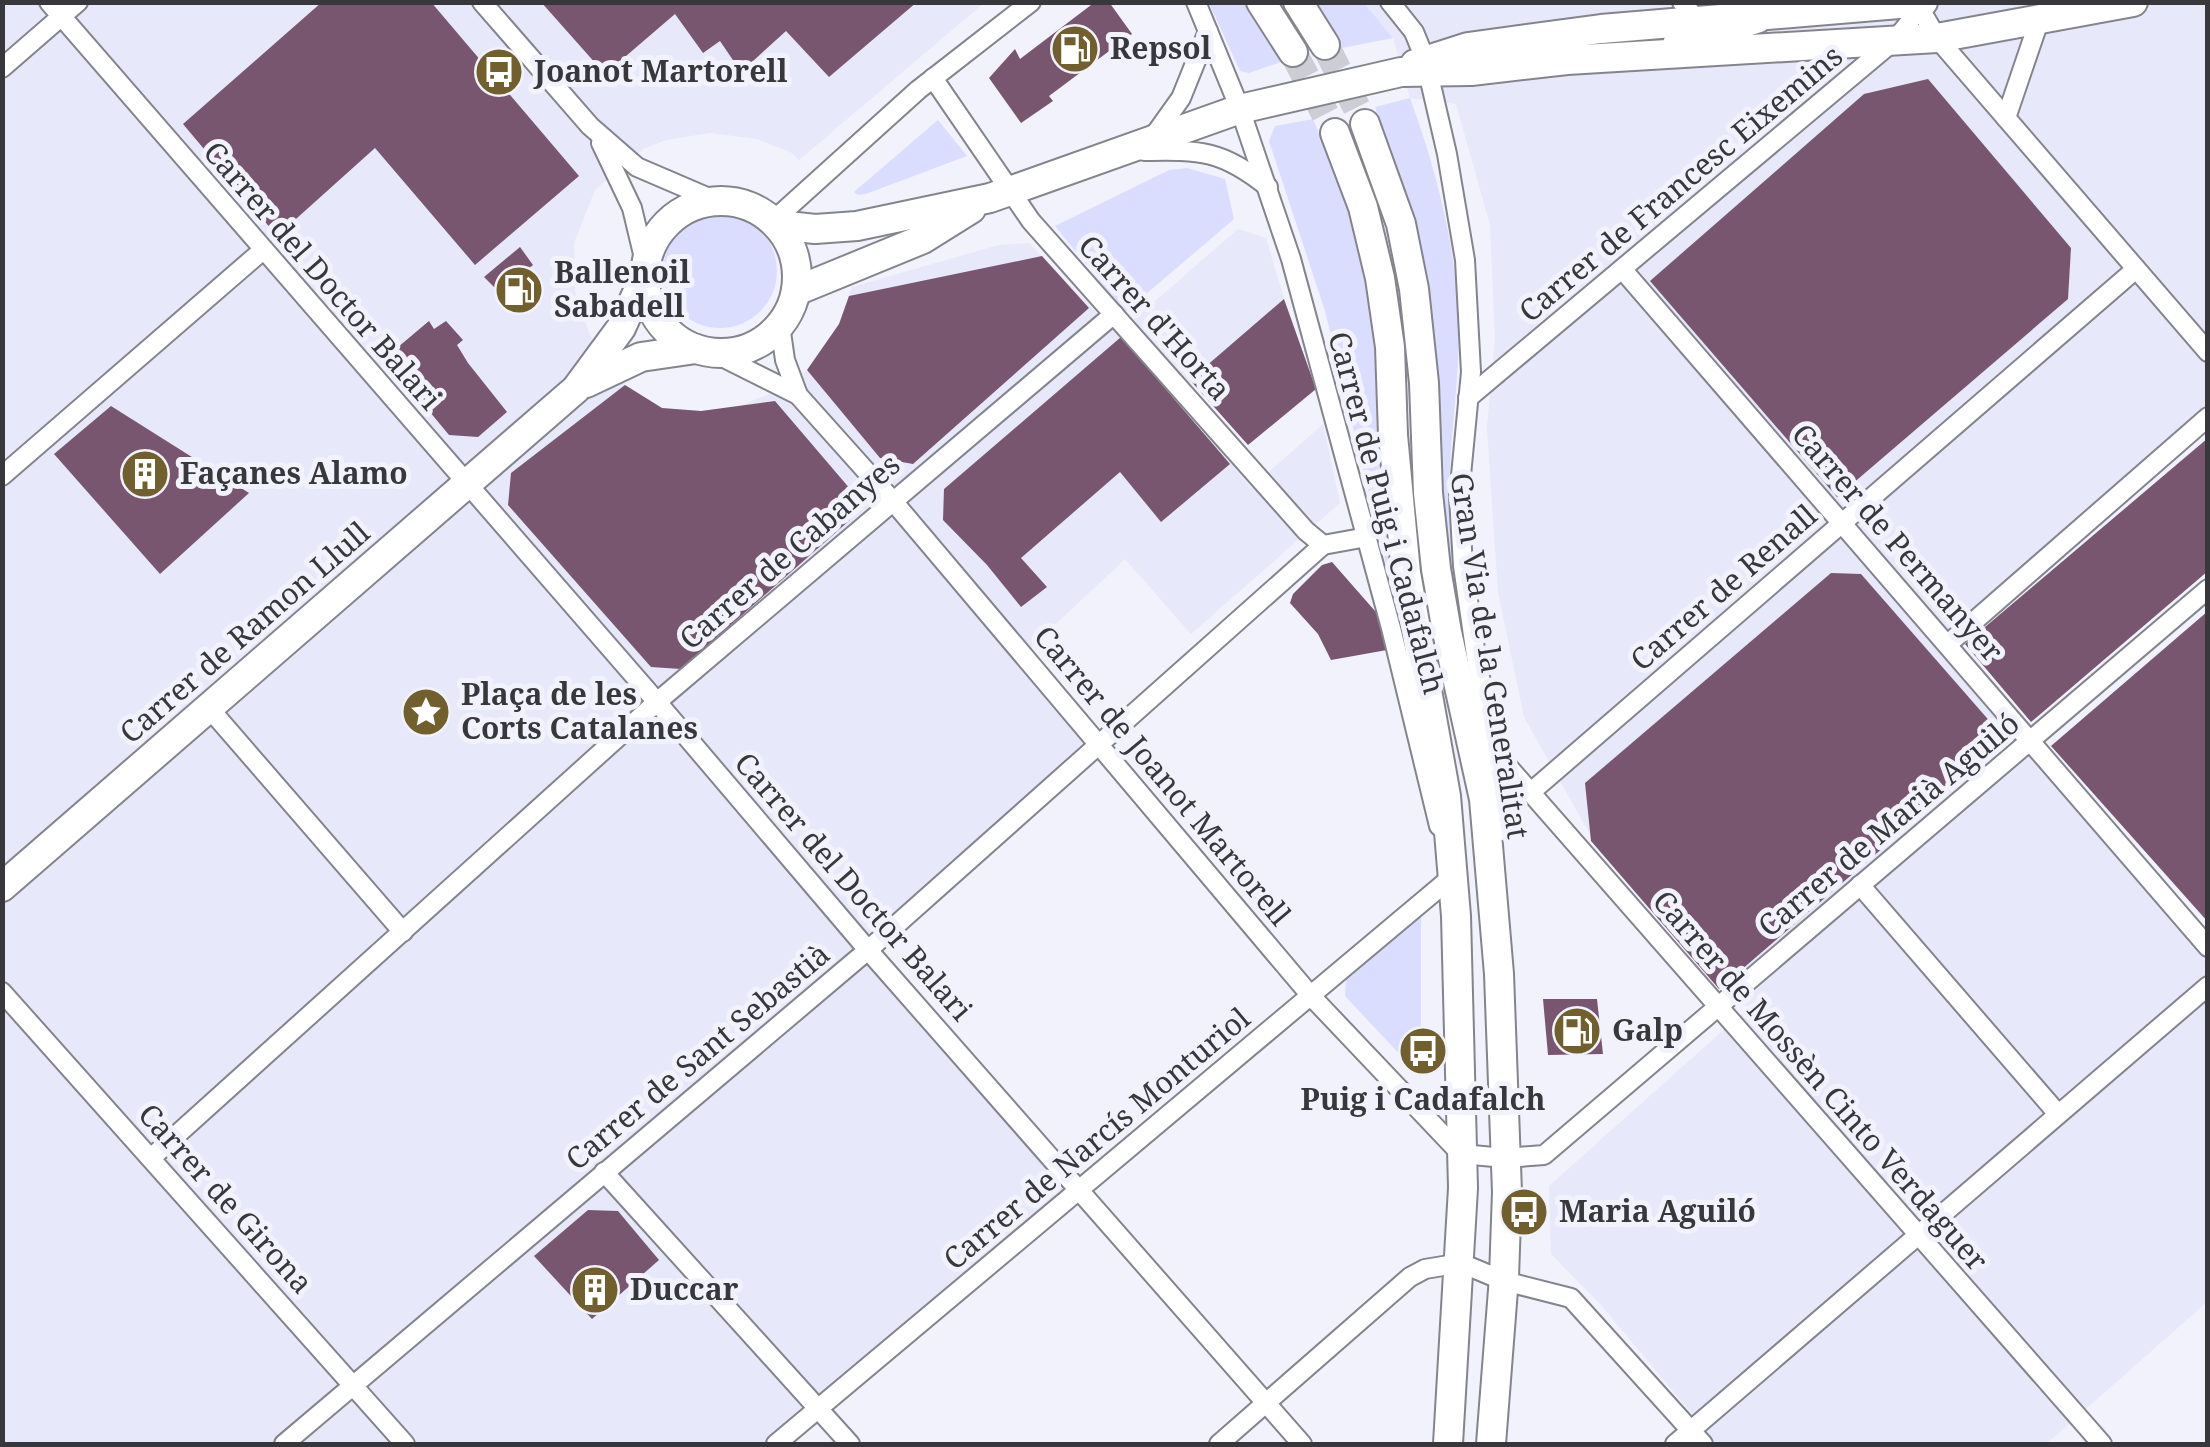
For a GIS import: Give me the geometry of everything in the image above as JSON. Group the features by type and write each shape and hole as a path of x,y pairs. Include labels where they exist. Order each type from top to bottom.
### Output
{"main road":[{"path":"1262,2 1293,52"},
{"path":"1298,2 1324,44"},
{"path":"1418,68 1937,38 2133,2"},
{"path":"576,388 621,328 644,269 673,218 714,200 744,204 776,223 815,230 857,226 1001,194 1240,109 1418,68 1480,45 1689,11 1918,3"},
{"name":"Gran Via de la Generalitat","path":"1365,124 1401,224 1414,289 1433,542 1447,632 1484,799 1499,974 1505,1158 1504,1282 1491,1444"},
{"path":"1335,133 1363,207 1380,278 1390,347 1393,435 1406,574 1438,740 1452,864 1462,1154 1461,1263 1448,1444"},
{"path":"796,291 923,239 1001,194"},
{"path":"576,388 641,357 707,352 761,342 780,325 796,291 795,260 776,223"},
{"path":"644,269 657,319 666,332 707,352"},
{"name":"Carrer de Ramon Llull","path":"2,887 576,388"}],"street":[{"path":"2,68 55,10 78,2"},
{"path":"482,2 590,126 638,167 714,200"},
{"path":"776,223 934,78 1032,2"},
{"name":"Carrer de Puig i Cadafalch","path":"1196,2 1268,188 1367,537 1426,783 1452,864"},
{"path":"1390,2 1414,32 1418,68 1447,154 1466,260 1471,372 1458,496 1477,663 1496,753 1499,824 1490,887"},
{"path":"1918,3 1937,38 2208,352"},
{"name":"Carrer de Francesc Eixemins","path":"1468,398 1896,39 1918,3"},
{"path":"1614,57 1664,43 1744,30 1784,8"},
{"name":"Carrer del Doctor Balari","path":"55,10 868,950 1302,1444"},
{"path":"2006,118 2038,20"},
{"path":"1151,140 1181,98 1208,31"},
{"name":"Carrer d'Horta","path":"934,78 1001,194 1031,221 1306,531 1323,545"},
{"path":"590,126 623,184 638,228 644,269"},
{"path":"1119,152 1200,151 1227,158 1268,188"},
{"path":"3,474 263,250"},
{"name":"Carrer de Permanyer","path":"1622,269 2208,947"},
{"name":"Carrer de Renall","path":"1531,792 2136,269"},
{"name":"Carrer de Cabanyes","path":"151,1158 657,702 1114,314"},
{"name":"Carrer de Joanot Martorell","path":"780,325 798,396"},
{"name":"Carrer de Joanot Martorell","path":"707,352 798,396 892,500 1311,996 1462,1154"},
{"path":"1948,644 2208,417"},
{"path":"1323,545 1367,537"},
{"name":"Carrer de Sant Sebastià","path":"284,1444 868,950 1323,545"},
{"name":"Carrer de Marià Aguiló","path":"1505,1158 1544,1155 2208,588"},
{"path":"209,708 403,932"},
{"name":"Carrer de Mossèn Cinto Verdaguer","path":"1496,753 2102,1444"},
{"name":"Carrer de Narcís Monturiol","path":"776,1444 1311,996 1452,864"},
{"path":"1860,885 2058,1114"},
{"path":"1675,1444 1697,1438 1918,1235 2208,986"},
{"name":"Carrer de Girona","path":"2,992 406,1444"},
{"path":"1462,1154 1505,1158"},
{"path":"604,1172 850,1444"},
{"path":"1218,1444 1410,1277 1425,1269 1461,1263 1504,1282 1571,1298 1697,1438"}],"shaded area":[{"path":"3,3 984,3 799,160 792,153 757,139 710,133 666,140 643,149 595,190 574,243 575,292 589,333 607,368 625,385 662,408 734,408 777,391 807,370 824,349 839,324 852,287 999,245 1029,243 1117,334 1238,229 1266,238 1284,299 1175,396 1251,488 1323,424 1340,503 1191,634 1125,559 1024,654 1100,745 868,950 1081,1189 776,1444 3,1444"},
{"path":"1209,3 1246,3 1284,61 1249,73 1240,71"},
{"path":"1312,3 1364,3 1393,38 1342,48"},
{"path":"1364,3 2207,3 2207,417 1948,644 2207,947 2207,1302 2046,1444 1717,1444 1601,1305 1551,1254 1549,1186 1747,1009 1596,845 1524,717 1498,592 1487,428 1495,339 1490,225 1456,104 1410,98 1393,38"},
{"path":"1410,98 1440,193 1457,291 1458,357 1450,488 1461,636 1441,510 1429,300 1397,170 1375,107"},
{"path":"1313,119 1340,183 1362,253 1373,313 1387,521 1401,626 1325,311 1269,141 1275,126"},
{"path":"938,120 967,156 866,194 854,192"},
{"path":"1187,168 1225,179 1234,219 1125,312 1055,226 1169,170"},
{"path":"720,214 742,218 760,231 773,249 777,271 773,293 760,311 742,324 720,328 698,324 680,311 667,293 663,271 667,249 680,231 698,218"},
{"path":"1421,917 1421,1077 1345,996 1346,979"}],"building":[{"path":"322,2 431,2 579,176 475,265 375,148 277,236 183,124"},
{"path":"541,2 917,2 829,77 786,31 741,72 720,41 703,53 675,14 605,74"},
{"path":"1095,2 1109,2 1132,34 1049,96 1053,101 1021,123 989,78 1015,49 1020,59"},
{"path":"1928,79 2071,248 2068,299 1837,497 1650,281 1864,94"},
{"path":"520,247 533,265 499,292 484,277"},
{"path":"1042,256 1089,308 913,464 880,458 807,370 839,324 849,296"},
{"path":"1284,299 1316,389 1248,445 1190,380"},
{"path":"429,321 434,329 446,321 463,340 457,345 468,363 507,412 478,437 449,435 385,358"},
{"path":"1121,337 1230,464 1161,522 1120,472 1021,558 1047,587 1021,607 943,520 944,489"},
{"path":"625,385 662,408 701,411 775,401 851,490 850,520 681,669 651,667 508,505 511,473"},
{"name":"Façanes Alamo","path":"111,406 249,493 160,574 54,454"},
{"path":"2208,438 2208,571 2031,722 1965,644"},
{"path":"1332,562 1382,619 1387,650 1331,660 1318,634 1290,603 1293,594 1322,565"},
{"path":"1831,573 1861,574 2007,741 1719,989 1591,841 1585,783"},
{"path":"2208,611 2208,922 2051,746"},
{"path":"1543,999 1597,999 1603,1054 1548,1055"},
{"name":"Duccar","path":"588,1210 618,1211 659,1260 592,1319 534,1256"}],"tunnel":[{"path":"1325,45 1365,124"},
{"path":"1293,52 1335,133"}],"place":[{"name":"Repsol","path":"1075,49"},
{"name":"Joanot Martorell","path":"499,72"},
{"name":"Ballenoil Sabadell","path":"519,290"},
{"name":"Façanes Alamo","path":"145,474"},
{"name":"Plaça de les Corts Catalanes","path":"426,712"},
{"name":"Galp","path":"1577,1031"},
{"name":"Puig i Cadafalch","path":"1423,1051"},
{"name":"Maria Aguiló","path":"1524,1212"},
{"name":"Duccar","path":"595,1290"}]}
